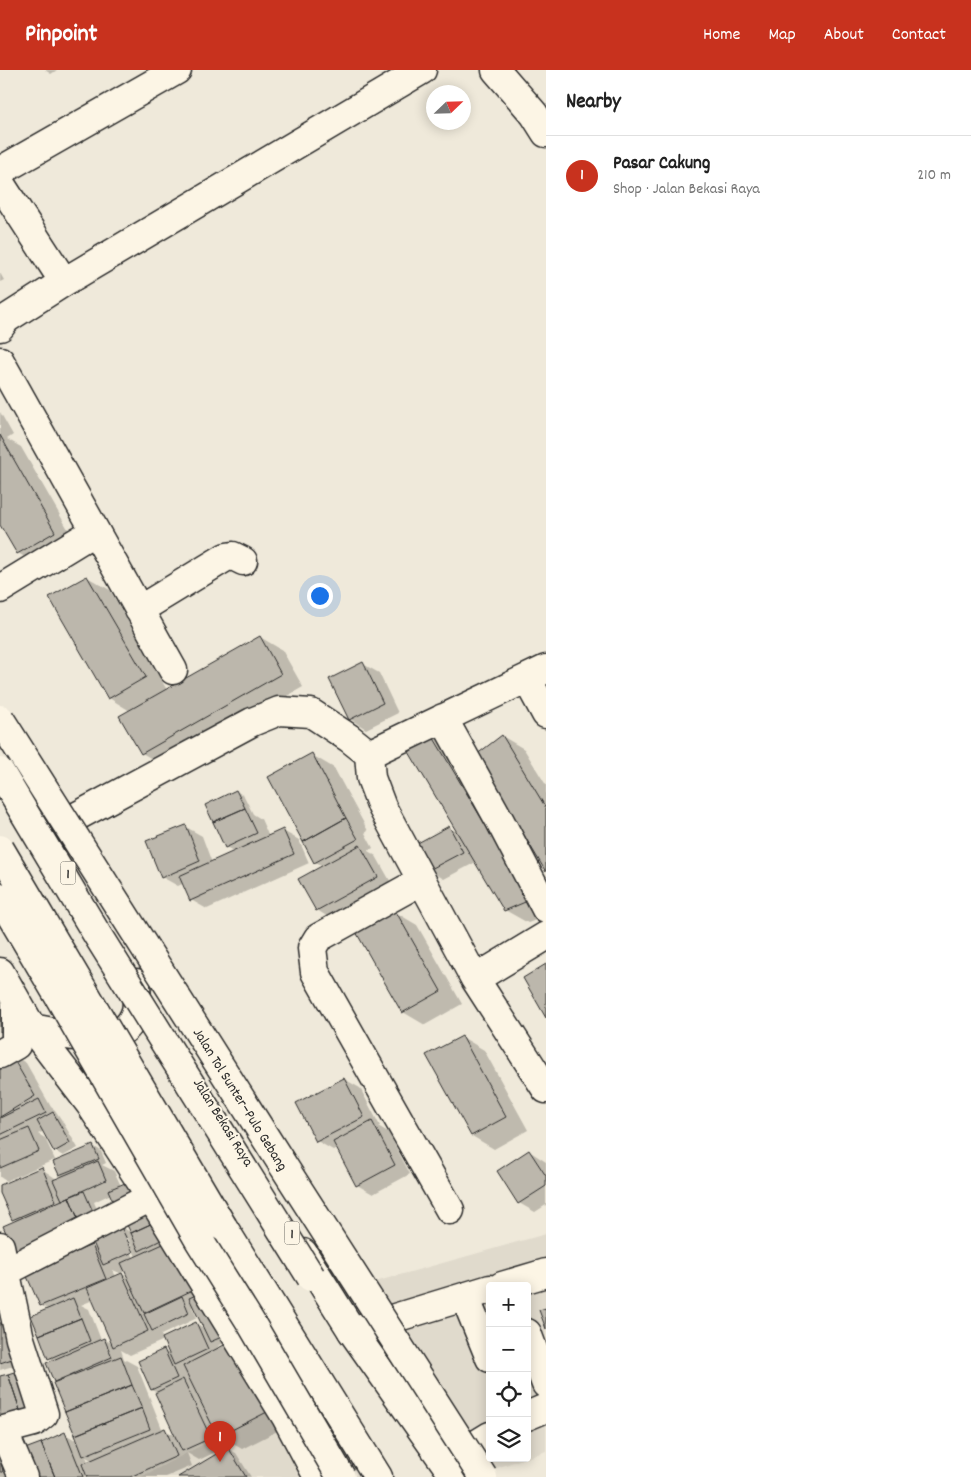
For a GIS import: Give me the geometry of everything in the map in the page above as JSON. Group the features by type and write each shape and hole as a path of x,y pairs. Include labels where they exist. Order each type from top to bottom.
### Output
{"main road":[{"path":"0,171 177,70"},
{"path":"0,327 6,319 64,282 422,70"},
{"path":"496,70 534,114 546,133"},
{"path":"0,183 64,282"},
{"path":"0,361 173,670"},
{"path":"0,589 95,531"},
{"path":"139,610 226,557 233,556 243,562"},
{"path":"369,754 536,674 546,714"},
{"path":"44,834 252,722 279,711 311,713 349,738 369,754 371,778 375,790 421,881 475,979 546,1089"},
{"path":"443,718 546,909"},
{"name":"Jalan Tol Sunter–Pulo Gebang","path":"0,719 483,1477"},
{"name":"Jalan Bekasi Raya","path":"0,761 136,983 227,1126 313,1269 446,1472"},
{"path":"0,772 98,936 446,1472 486,1439"},
{"path":"0,850 223,1227 378,1477"},
{"path":"421,881 318,938 312,948 315,972 450,1210"},
{"path":"0,897 199,1240 251,1323 341,1477"},
{"path":"475,979 546,936"},
{"path":"0,972 32,1028 90,1104 152,1197 286,1417 318,1477"},
{"path":"32,1028 88,1038 110,1035 127,1026 133,1018 136,1009 136,983"},
{"path":"0,1054 16,1044 16,1002"},
{"path":"23,1477 2,1431 34,1422 44,1414 20,1339 7,1316 3,1259 152,1197"},
{"path":"515,1282 546,1273"},
{"path":"352,1330 486,1291"},
{"path":"531,1344 546,1384"},
{"path":"531,1414 546,1408"}],"shaded area":[{"path":"546,1234 546,1451 531,1457 531,1282 486,1282 486,1462 514,1462 480,1474 364,1285"},
{"path":"315,1386 368,1477 141,1477"}],"building":[{"path":"0,435 55,532 17,554 0,525"},
{"path":"87,576 146,677 108,699 49,597"},
{"path":"260,636 281,674 141,754 119,716"},
{"path":"363,662 383,703 349,720 329,679"},
{"path":"432,735 530,900 504,911 409,752"},
{"path":"502,735 546,808 546,872 476,755"},
{"path":"312,753 346,818 303,842 268,777"},
{"path":"236,790 245,808 213,822 205,805"},
{"path":"245,808 257,833 225,848 213,822"},
{"path":"346,818 358,839 314,863 303,842"},
{"path":"186,825 200,861 161,878 146,841"},
{"path":"449,826 463,852 427,871 414,845"},
{"path":"283,829 294,854 190,901 179,876"},
{"path":"360,845 378,877 316,911 298,879"},
{"path":"395,910 441,991 402,1013 356,932"},
{"path":"546,964 546,1018 523,978"},
{"path":"2,1002 14,1023 0,1032 0,1003"},
{"path":"462,1036 506,1117 471,1136 426,1055"},
{"path":"10,1053 35,1096 0,1117 0,1058"},
{"path":"344,1078 364,1117 316,1142 296,1103"},
{"path":"39,1099 46,1113 0,1135 0,1118"},
{"path":"53,1112 70,1143 54,1152 37,1121"},
{"path":"372,1121 395,1165 356,1186 333,1142"},
{"path":"29,1128 39,1151 0,1168 0,1140"},
{"path":"93,1145 99,1159 59,1175 53,1162"},
{"path":"529,1150 546,1176 546,1186 518,1204 497,1171"},
{"path":"98,1161 106,1180 62,1200 53,1180"},
{"path":"42,1167 56,1201 12,1220 0,1193 0,1185"},
{"path":"130,1181 136,1197 115,1206 108,1190"},
{"path":"84,1191 97,1221 82,1228 69,1197"},
{"path":"69,1197 82,1228 16,1256 3,1226"},
{"path":"147,1206 155,1222 131,1233 123,1217"},
{"path":"155,1222 163,1239 139,1251 131,1233"},
{"path":"120,1225 133,1252 103,1265 91,1238"},
{"path":"172,1240 195,1289 144,1313 121,1263"},
{"path":"92,1245 106,1279 40,1306 25,1272"},
{"path":"122,1273 148,1331 113,1347 87,1288"},
{"path":"203,1292 224,1336 210,1342 189,1298"},
{"path":"182,1296 189,1313 152,1331 144,1314"},
{"path":"73,1298 81,1318 39,1335 31,1316"},
{"path":"546,1308 546,1329 539,1310"},
{"path":"81,1318 90,1341 48,1359 39,1335"},
{"path":"7,1321 18,1357 0,1363 0,1323"},
{"path":"196,1322 208,1349 174,1365 162,1338"},
{"path":"104,1338 112,1357 54,1382 46,1363"},
{"path":"232,1341 267,1412 218,1437 183,1366"},
{"path":"164,1349 177,1378 151,1390 138,1361"},
{"path":"121,1356 132,1385 65,1412 53,1383"},
{"path":"29,1367 43,1412 23,1419 8,1374"},
{"path":"8,1374 23,1419 0,1426 0,1376"},
{"path":"183,1379 211,1438 182,1451 155,1393"},
{"path":"132,1385 142,1408 75,1435 65,1412"},
{"path":"142,1408 150,1429 83,1456 75,1435"},
{"path":"165,1428 177,1456 130,1477 87,1477 82,1464"},
{"path":"65,1432 83,1477 55,1477 41,1443"},
{"path":"41,1443 55,1477 28,1477 17,1452"},
{"path":"228,1447 246,1477 178,1477"},
{"path":"0,1454 3,1472 0,1472"}],"place":[{"name":"Pasar Cakung","path":"220,1462"}]}
